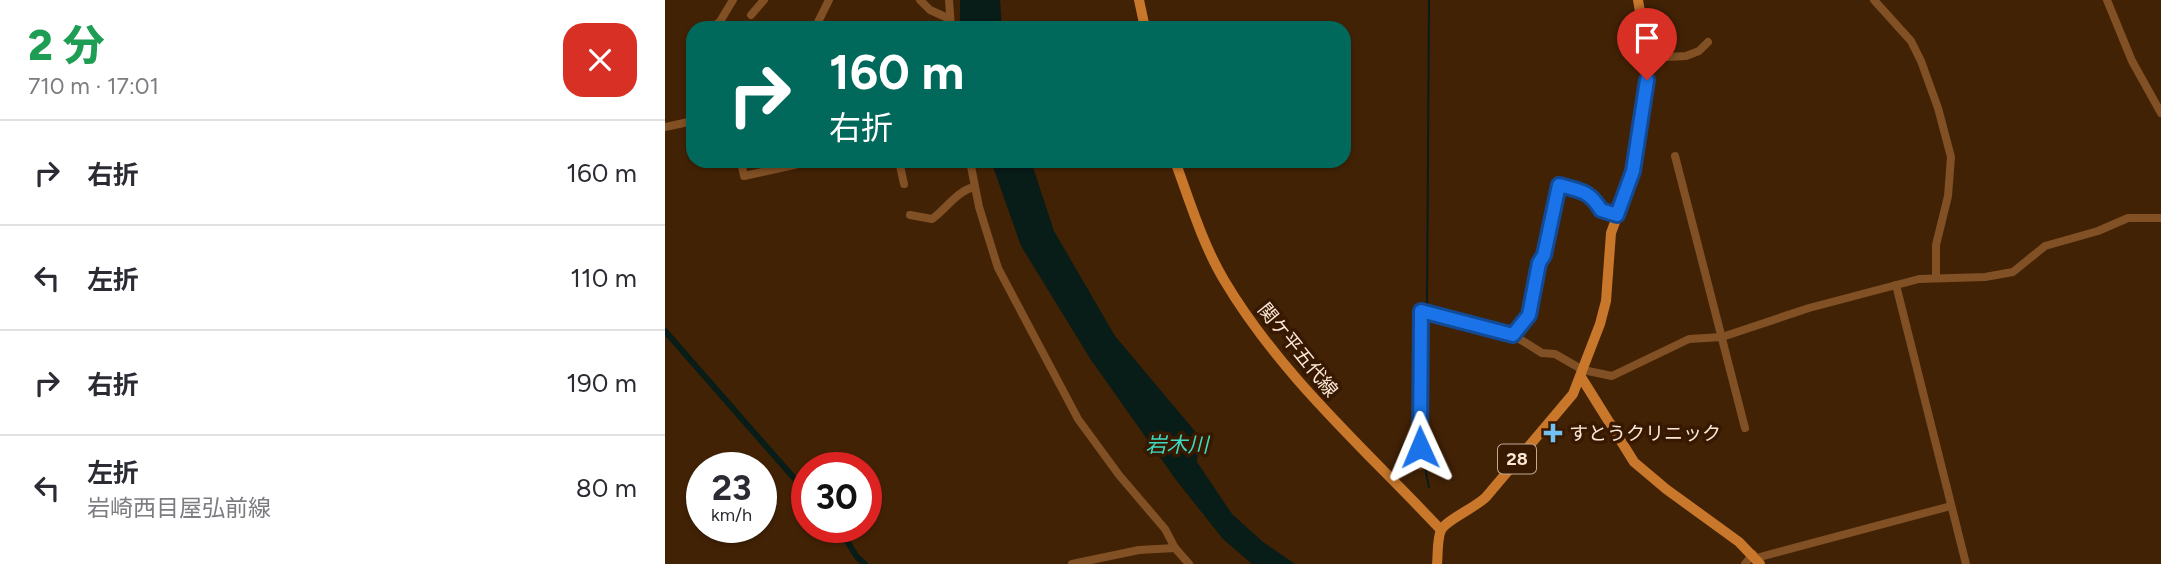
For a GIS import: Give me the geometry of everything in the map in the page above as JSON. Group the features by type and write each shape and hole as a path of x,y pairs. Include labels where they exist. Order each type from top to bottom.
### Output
{"main road":[{"path":"1139,0 1144,21"},
{"name":"28","path":"1441,530 1486,497 1570,399 1582,374 1604,312 1609,241 1633,171 1644,101 1648,58 1638,0"},
{"name":"関ケ平五代線","path":"1178,168 1222,278 1266,344 1323,409 1441,530"},
{"path":"1582,374 1634,462 1756,559"},
{"path":"1437,564 1441,530"}],"street":[{"path":"720,21 733,0"},
{"path":"751,15 764,0"},
{"path":"818,21 828,0"},
{"path":"920,0 946,21"},
{"path":"949,0 950,21"},
{"path":"1874,0 1911,41 1921,61 1938,108 1951,157 1948,196 1936,245 1936,278"},
{"path":"2107,0 2132,61 2161,113"},
{"path":"1648,58 1686,56 1699,51 1708,42"},
{"path":"665,127 686,122"},
{"path":"1675,156 1745,428"},
{"path":"742,168 744,176 780,168"},
{"path":"901,168 904,184"},
{"path":"971,168 974,187 998,268 1078,419 1119,475 1165,529 1175,548 1189,564"},
{"path":"1513,335 1529,315 1559,185 1586,192 1596,200 1601,210 1617,215"},
{"path":"910,215 932,219 947,208 964,189 974,187"},
{"path":"1420,466 1421,311 1513,335 1542,353 1555,354 1582,374 1612,376 1689,339 1723,337 1809,308 1896,285 1936,278 1985,277 2013,272 2045,246 2098,231 2128,218 2161,218"},
{"path":"1896,285 1966,564"},
{"path":"1745,564 1951,506"},
{"path":"1072,564 1139,550 1175,548"}],"water":[{"path":"960,0 1000,0 1002,21 960,21"},
{"name":"岩木川","path":"993,168 1033,168 1054,231 1115,336 1199,436 1197,462 1232,514 1263,542 1295,564 1252,564 1223,539 1176,480 1091,360 1021,246"}],"waterway":[{"path":"1427,308 1429,0"},
{"path":"1426,317 1426,473 1429,487"},
{"path":"665,331 791,475"},
{"path":"848,543 865,564"}],"place":[{"name":"すとうクリニック","path":"1553,433"}],"route":[{"path":"1420,447 1421,311 1513,335 1529,315 1559,185 1586,192 1593,196 1601,210 1617,215 1633,171 1647,80"}]}
